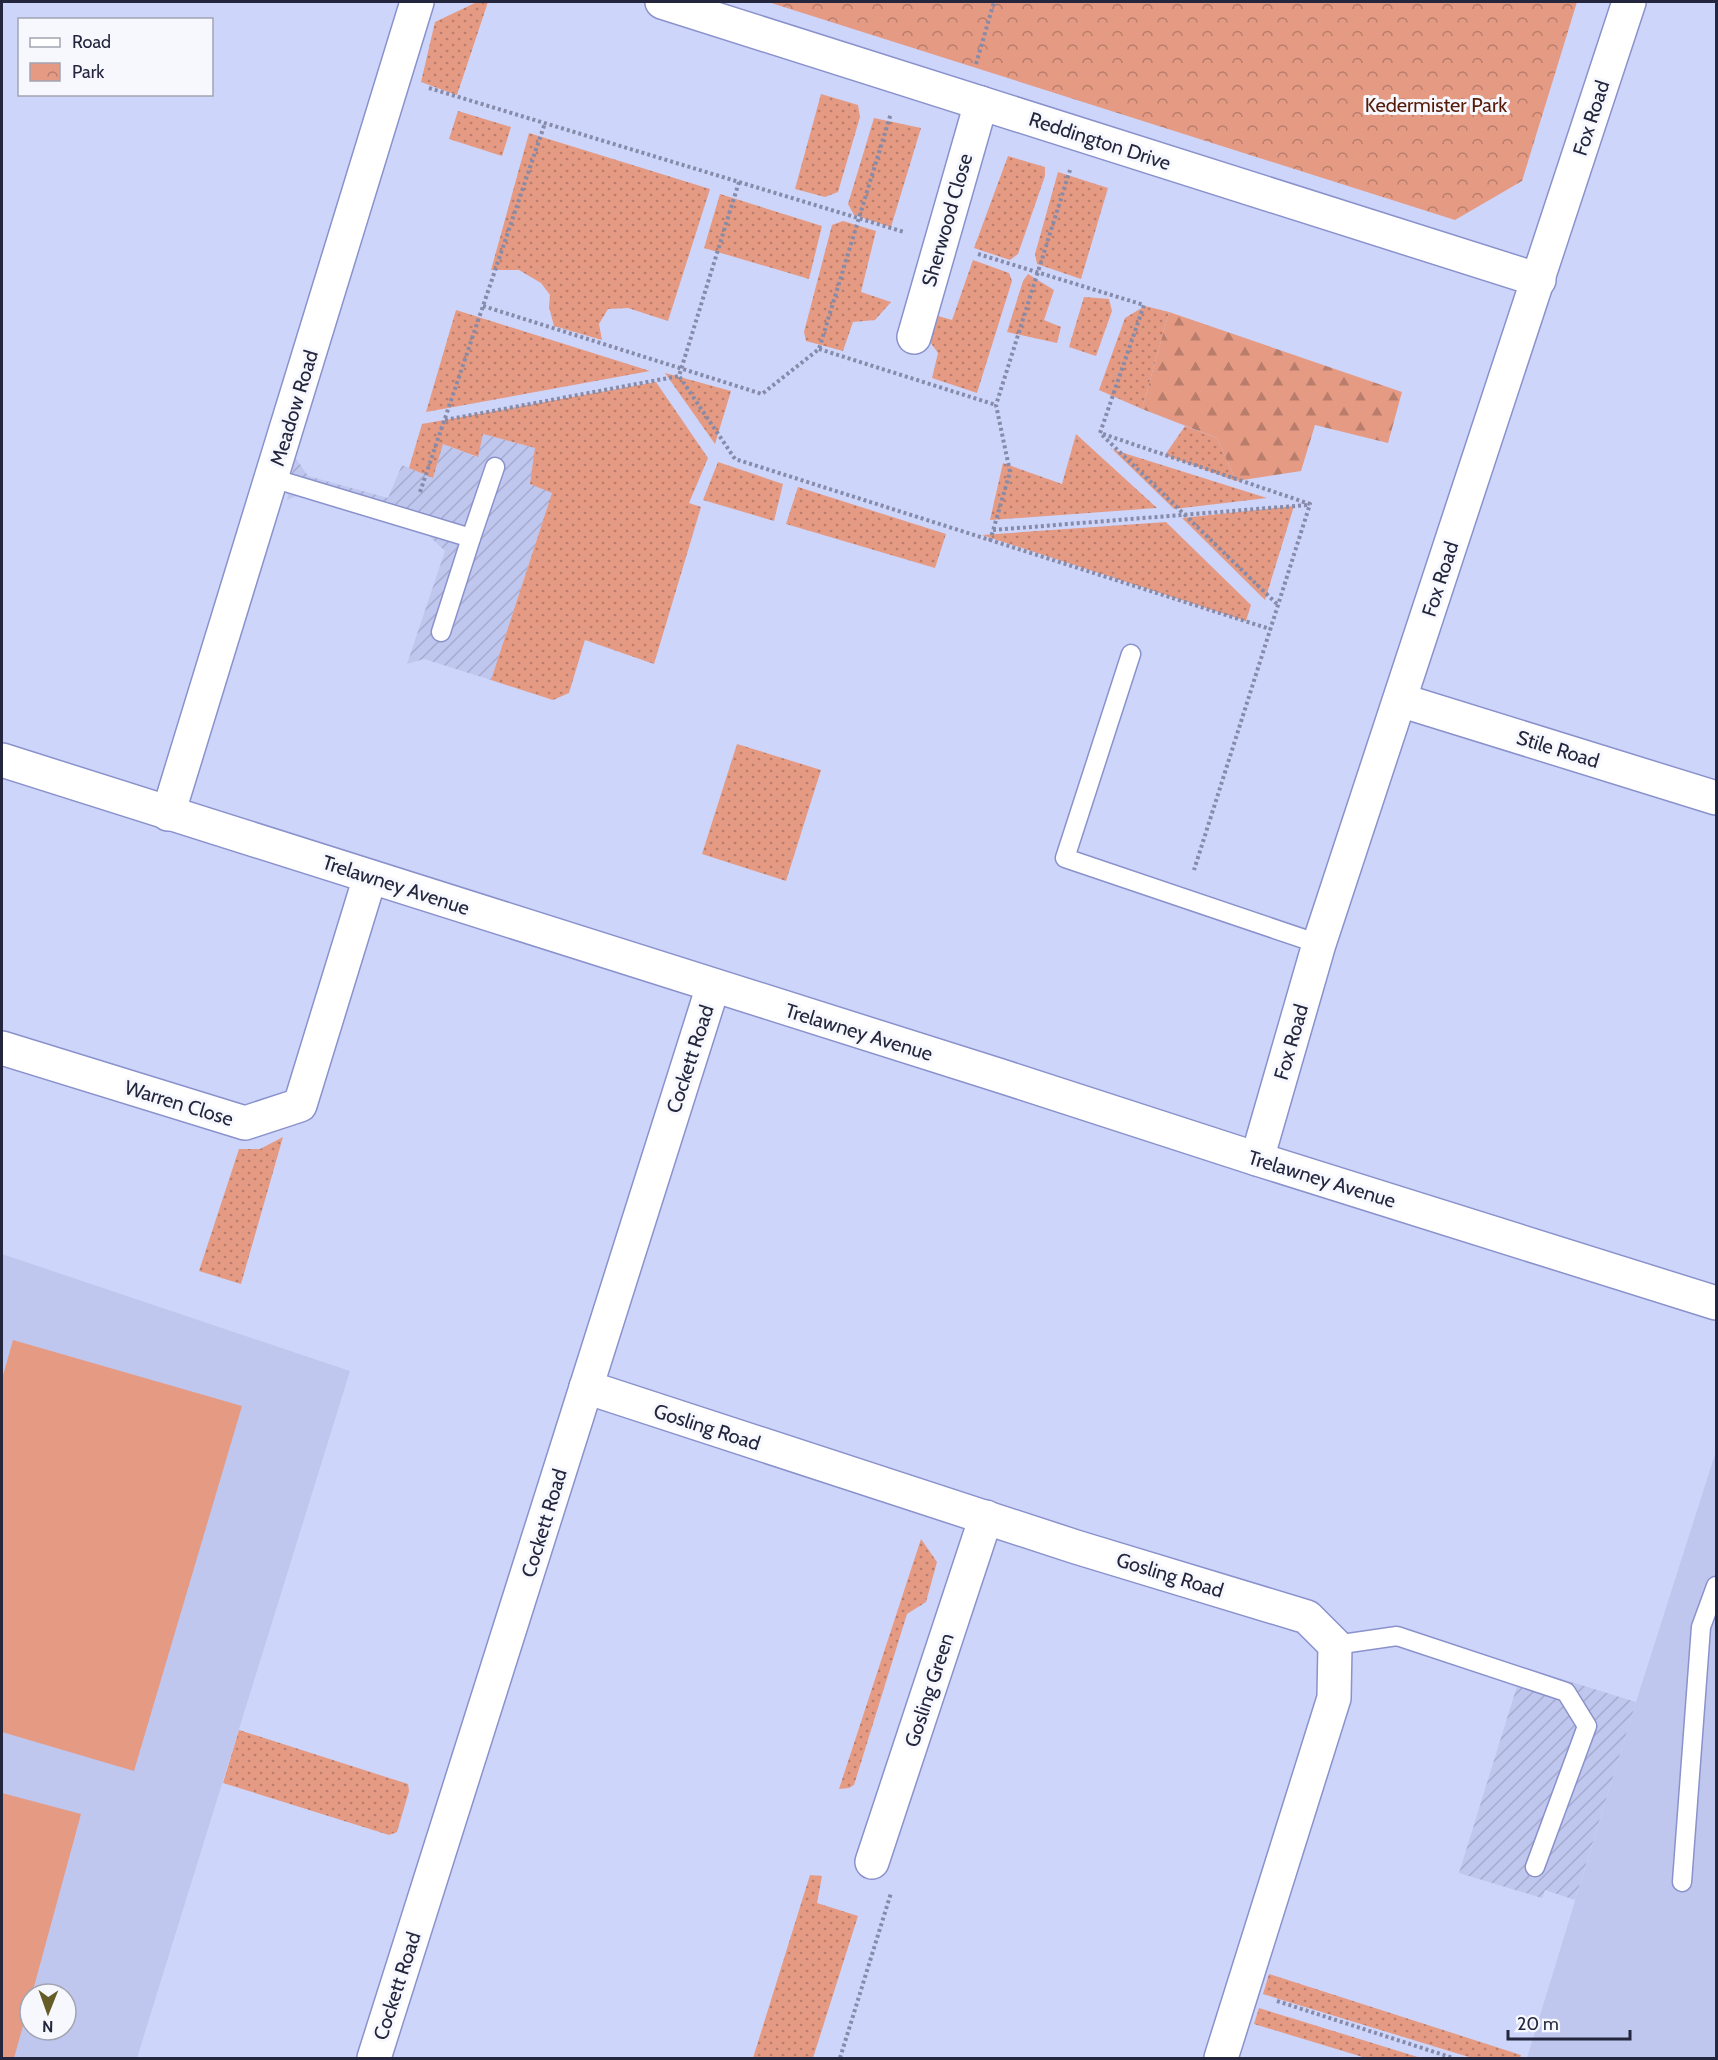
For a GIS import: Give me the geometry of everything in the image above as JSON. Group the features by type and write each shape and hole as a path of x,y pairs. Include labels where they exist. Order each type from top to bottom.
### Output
{"street":[{"name":"Meadow Road","path":"168,814 417,2"},
{"name":"Reddington Drive","path":"662,2 1539,280"},
{"name":"Fox Road","path":"1257,1159 1319,944 1629,2"},
{"name":"Sherwood Close","path":"914,337 974,100"},
{"name":"Stile Road","path":"1400,700 1716,798"},
{"name":"Trelawney Avenue","path":"2,760 1716,1303"},
{"name":"Warren Close","path":"2,1048 245,1123 300,1105 370,877"},
{"name":"Cockett Road","path":"374,2058 484,1718 713,986"},
{"name":"Gosling Road","path":"586,1388 1076,1547 1307,1617 1335,1645"},
{"name":"Gosling Green","path":"872,1862 986,1517"},
{"path":"1221,2058 1334,1698 1335,1645"}],"lane":[{"path":"441,632 495,467"},
{"path":"272,478 471,538"},
{"path":"1131,654 1065,858 1319,944"},
{"path":"1682,1882 1701,1628 1716,1586"},
{"path":"1335,1645 1398,1636 1566,1692 1587,1726 1535,1867"}],"path":[{"path":"974,100 994,2"},
{"path":"483,306 762,394 819,349 901,78"},
{"path":"411,520 545,123"},
{"path":"990,541 1010,472 996,405 1081,135"},
{"path":"679,376 739,182"},
{"path":"819,349 996,405"},
{"path":"445,420 679,376"},
{"path":"679,376 735,459 1270,629"},
{"path":"1100,433 1310,504"},
{"path":"993,531 1310,504"},
{"path":"1185,900 1310,504"},
{"path":"840,2058 891,1894 872,1862"},
{"path":"1242,1990 1454,2058"}],"shaded area":[{"path":"483,434 535,448 552,493 491,680 424,659 407,664 445,551 428,535 302,494 287,500 295,457 308,476 388,498 402,465 433,478 443,444 477,457"},
{"path":"2,1254 350,1371 137,2058 2,2058"},
{"path":"1716,1451 1716,2058 1527,2058 1636,1702"},
{"path":"1523,1667 1636,1702 1575,1900 1545,1890 1542,1898 1459,1873"}],"green space":[{"path":"477,2 488,2 457,95 421,82 435,22"},
{"name":"Kedermister Park","path":"768,2 1577,2 1522,181 1455,220"},
{"path":"821,94 858,105 860,117 838,192 825,197 795,189"},
{"path":"458,111 511,127 502,156 449,139"},
{"path":"874,118 921,128 891,227 854,215 848,204"},
{"path":"529,133 710,189 668,321 628,308 608,309 599,324 602,340 554,326 549,307 550,295 541,283 519,270 491,270"},
{"path":"1008,156 1045,167 1045,176 1018,254 1010,260 974,248"},
{"path":"1058,172 1108,188 1081,279 1037,264 1035,254"},
{"path":"720,194 822,226 809,279 704,248"},
{"path":"843,221 876,231 861,292 891,302 875,320 853,322 843,351 806,341 804,332 832,225"},
{"path":"973,260 1009,273 1012,281 977,393 932,378 938,353 923,332 921,311 952,320"},
{"path":"1028,274 1054,290 1044,320 1061,327 1057,343 1007,332 1023,281"},
{"path":"1084,297 1109,299 1112,311 1096,356 1069,347"},
{"path":"1145,306 1169,312 1142,409 1099,390 1125,318"},
{"path":"456,310 650,371 426,412"},
{"path":"1169,312 1402,392 1388,443 1315,425 1301,471 1236,481 1217,438 1142,409"},
{"path":"665,373 731,391 715,444"},
{"path":"656,382 708,458 689,503 701,507 654,664 585,640 569,693 553,700 491,680 552,493 530,484 535,448 483,434 478,457 443,444 433,478 409,468 422,424"},
{"path":"1185,426 1217,438 1236,481 1165,455"},
{"path":"1076,434 1157,508 990,520 1003,463 1062,484"},
{"path":"1113,449 1267,498 1174,509"},
{"path":"718,462 783,484 774,521 703,500"},
{"path":"798,487 946,534 935,568 786,524"},
{"path":"1294,506 1265,600 1182,518"},
{"path":"1166,522 1251,605 1246,621 982,535"},
{"path":"737,744 821,770 786,881 702,854"},
{"path":"283,1137 241,1284 199,1271 239,1149 260,1149"},
{"path":"13,1340 242,1406 134,1771 2,1732 2,1379"},
{"path":"921,1539 937,1562 926,1602 907,1614 854,1785 839,1789"},
{"path":"239,1730 408,1784 409,1791 397,1832 389,1835 223,1783"},
{"path":"2,1793 81,1814 35,1982 18,1982 18,2042 14,2058 2,2058"},
{"path":"810,1875 822,1876 817,1903 858,1916 813,2058 753,2058"},
{"path":"1269,1974 1521,2055 1520,2058 1472,2058 1263,1994"},
{"path":"1259,2008 1421,2058 1366,2058 1254,2024"}]}
